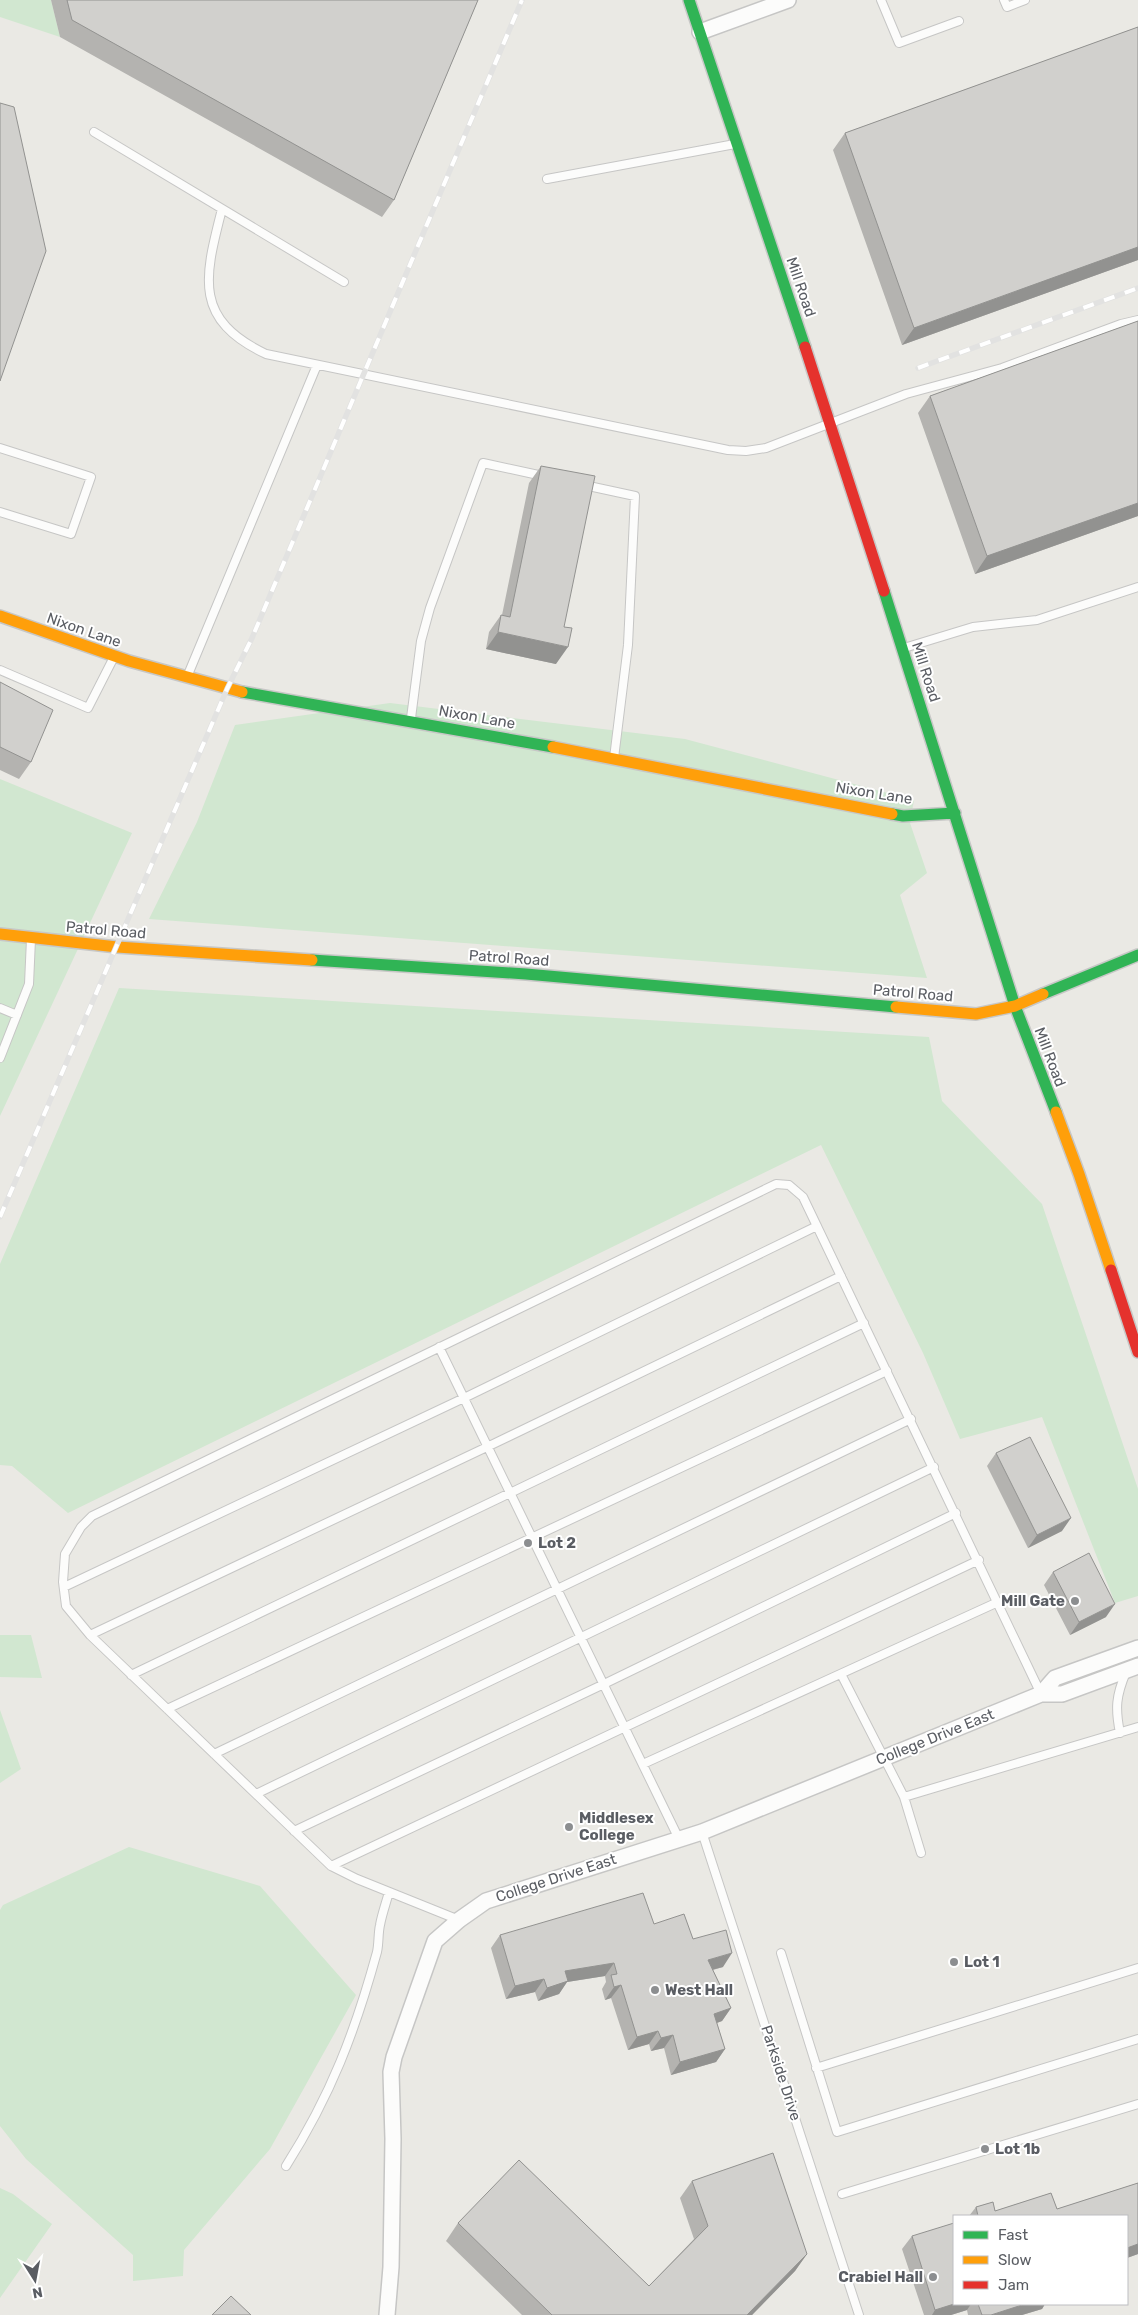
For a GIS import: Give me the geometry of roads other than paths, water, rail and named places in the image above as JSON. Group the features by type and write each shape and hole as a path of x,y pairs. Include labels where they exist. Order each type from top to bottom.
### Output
{"street":[{"name":"Mill Road","path":"689,0 831,423 1015,1006 1079,1174 1138,1352"},
{"path":"700,32 788,0"},
{"name":"Nixon Lane","path":"0,616 114,656 227,689 411,720 903,816 954,813"},
{"name":"Patrol Road","path":"0,934 117,947 526,974 976,1014 1015,1006 1138,955"},
{"name":"College Drive East","path":"1042,1694 1055,1678 1138,1648"},
{"name":"College Drive East","path":"387,2315 392,2267 393,2139 391,2072 408,2015 435,1942 459,1920 486,1901 702,1832 1042,1694 1062,1694 1132,1668"}],"lane":[{"path":"881,0 899,43 959,21"},
{"path":"1004,0 1007,7 1025,0"},
{"path":"94,132 344,282"},
{"path":"547,179 737,144"},
{"path":"222,209 208,263 208,284 215,310 227,327 246,344 266,354 728,450 746,451 766,448 906,394 1002,368 1121,324 1138,320"},
{"path":"187,677 317,365"},
{"path":"0,448 91,477 71,534 0,512"},
{"path":"411,720 421,641 430,608 483,463 550,477"},
{"path":"578,484 636,496 628,645 614,759"},
{"path":"902,649 972,627 1037,620 1138,587"},
{"path":"0,670 88,708 114,656"},
{"path":"0,1058 29,984 31,937"},
{"path":"0,1008 17,1015"},
{"path":"459,1920 331,1866 90,1635 66,1606 64,1587 66,1554 81,1527 92,1516 776,1184 789,1185 803,1196 1042,1694"},
{"path":"64,1587 464,1398 817,1226"},
{"path":"90,1635 489,1446 841,1276"},
{"path":"132,1675 864,1323"},
{"path":"439,1347 534,1538 679,1839"},
{"path":"167,1710 887,1371"},
{"path":"214,1754 911,1419"},
{"path":"256,1794 934,1467"},
{"path":"294,1831 604,1684 956,1512"},
{"path":"331,1866 979,1560"},
{"path":"643,1764 998,1602"},
{"path":"1120,1733 1116,1710 1118,1692 1132,1668"},
{"path":"1082,1669 1088,1684"},
{"path":"841,1674 904,1797 921,1853"},
{"path":"904,1797 1138,1727"},
{"name":"Parkside Drive","path":"702,1832 859,2315"},
{"path":"286,2166 310,2129 332,2084 355,2026 378,1949 379,1926 389,1892"},
{"path":"781,1953 837,2132 1138,2039"},
{"path":"816,2068 1138,1968"},
{"path":"842,2194 1138,2104"}],"railway":[{"path":"0,1217 227,689 252,638 522,0"},
{"path":"918,368 1138,288"}],"place":[{"name":"Lot 2","path":"528,1543"},
{"name":"Mill Gate","path":"1075,1601"},
{"name":"Middlesex College","path":"569,1827"},
{"name":"Lot 1","path":"954,1962"},
{"name":"West Hall","path":"655,1990"},
{"name":"Lot 1b","path":"985,2149"},
{"name":"Crabiel Hall","path":"933,2277"}]}
